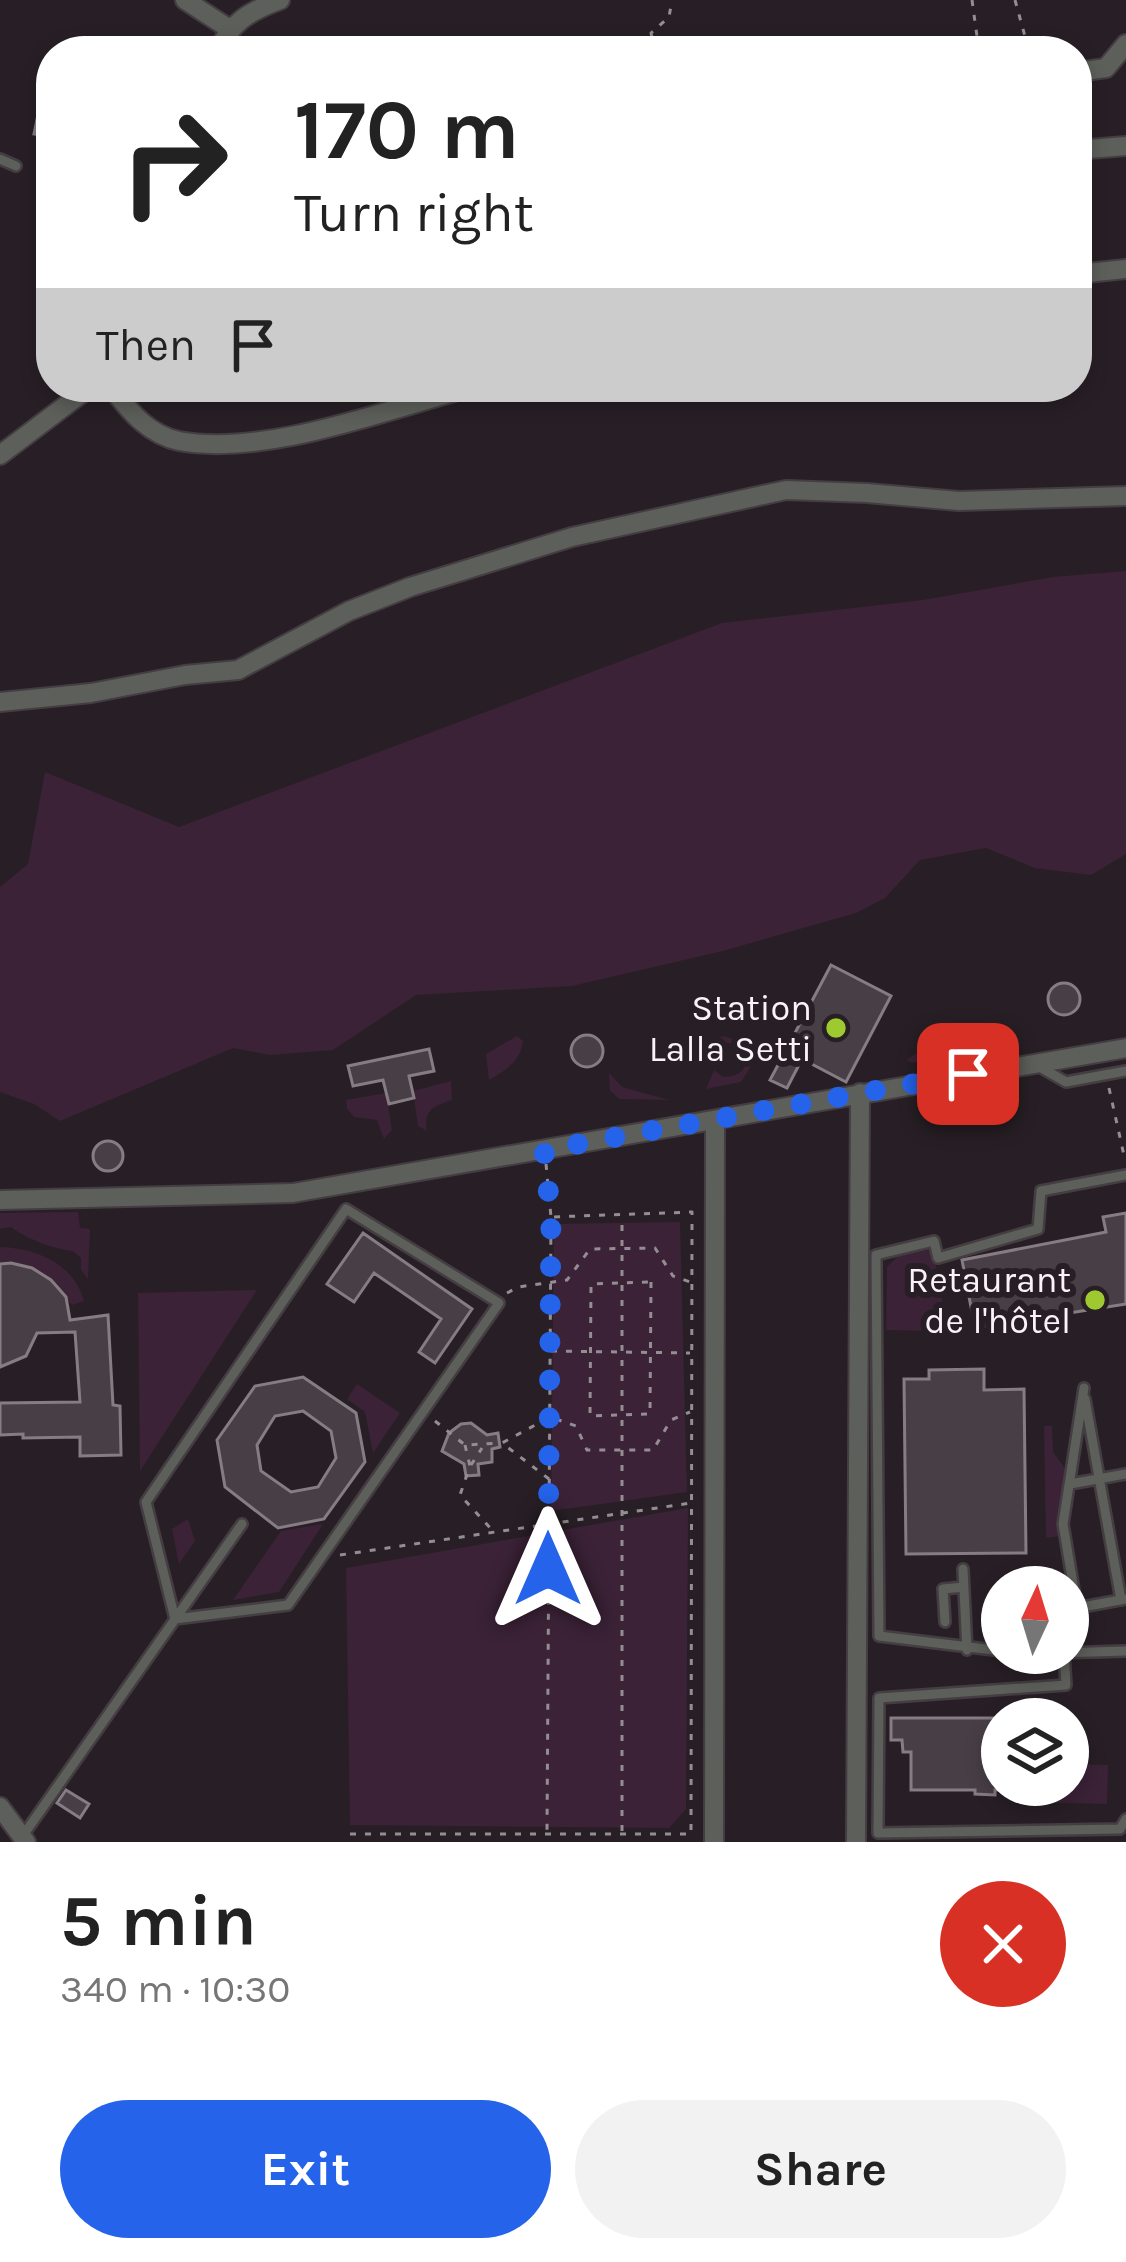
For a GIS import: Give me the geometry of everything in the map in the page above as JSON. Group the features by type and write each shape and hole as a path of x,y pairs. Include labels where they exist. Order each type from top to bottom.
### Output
{"street":[{"path":"185,0 228,28"},
{"path":"225,36 228,28 280,0"},
{"path":"1092,70 1106,68 1126,44"},
{"path":"1092,148 1126,146"},
{"path":"1092,272 1126,269"},
{"path":"0,455 69,402"},
{"path":"123,402 140,422 177,441 245,442 341,424 419,402"},
{"path":"0,701 238,670 349,611 410,586 572,537 785,490 959,501 1126,496"},
{"path":"0,1200 293,1192 1126,1048"},
{"path":"856,1842 860,1093"},
{"path":"714,1842 715,1120"},
{"path":"0,1808 24,1840"}],"lane":[{"path":"0,159 16,166"},
{"path":"1033,1063 1066,1082 1126,1070"},
{"path":"981,1650 879,1636 876,1255 934,1241 938,1258 1038,1229 1041,1191 1126,1171"},
{"path":"346,1209 499,1303 288,1605 175,1618 146,1502 346,1209"},
{"path":"1084,1388 1097,1479 1123,1600 1077,1608 1063,1523 1084,1388"},
{"path":"1070,1484 1126,1474"},
{"path":"24,1840 242,1524"},
{"path":"963,1569 967,1650"},
{"path":"945,1622 944,1589 964,1586"},
{"path":"1089,1652 1126,1651"},
{"path":"1064,1674 1066,1685 879,1698 878,1833 1120,1829 1126,1819"}],"path":[{"path":"652,36 669,16 671,0"},
{"path":"972,0 977,36"},
{"path":"1015,0 1026,36"},
{"path":"1106,1074 1126,1171"},
{"path":"544,1150 551,1217 547,1834"},
{"path":"350,1834 691,1834 692,1212 551,1217"},
{"path":"622,1214 622,1834"},
{"path":"499,1303 518,1287 567,1280 590,1249 655,1248 673,1276 692,1282"},
{"path":"651,1282 650,1414 590,1417 591,1284 622,1283 651,1282"},
{"path":"551,1351 692,1353"},
{"path":"423,1412 465,1445 502,1443 550,1417 576,1426 587,1450 653,1450 671,1420 692,1412"},
{"path":"502,1443 549,1479"},
{"path":"465,1445 470,1466"},
{"path":"483,1446 460,1495 494,1532"},
{"path":"320,1558 691,1503"}],"shaded area":[{"path":"1126,571 1126,854 1091,875 1035,868 986,848 920,860 885,898 856,913 723,951 572,986 416,995 333,1050 270,1055 233,1048 60,1121 34,1104 0,1092 0,887 28,864 45,772 179,827 722,623"},
{"path":"949,1032 969,1050 913,1063 906,1060"},
{"path":"517,1036 523,1041 516,1059 489,1080 486,1054"},
{"path":"723,1036 745,1042 753,1063 741,1082 706,1089 714,1070 728,1077 744,1067 746,1057 738,1045 723,1042 711,1053 699,1045"},
{"path":"609,1073 622,1087 669,1100 619,1099 610,1090"},
{"path":"451,1081 452,1100 431,1110 427,1131 418,1126 413,1091"},
{"path":"386,1093 392,1130 384,1139 377,1120 354,1117 346,1100"},
{"path":"78,1212 80,1228 90,1229 88,1279 81,1270 81,1258 73,1251 40,1243 11,1227 0,1229 0,1213"},
{"path":"680,1222 687,1492 551,1511 554,1224"},
{"path":"0,1247 52,1260 72,1277 84,1301 72,1305 32,1269 0,1264"},
{"path":"933,1249 947,1326 932,1331 886,1330 887,1267 898,1256"},
{"path":"257,1290 140,1471 138,1293"},
{"path":"357,1384 400,1413 373,1453 365,1412 347,1399"},
{"path":"1044,1426 1052,1426 1053,1452 1067,1471 1061,1536 1046,1538"},
{"path":"688,1508 686,1809 669,1828 350,1825 346,1568"},
{"path":"188,1519 195,1541 179,1564 172,1529"},
{"path":"323,1524 279,1592 233,1600 281,1531"},
{"path":"1089,1765 1108,1765 1107,1804 1089,1804"}],"building":[{"name":"Station Lalla Setti","path":"831,965 891,996 846,1082 802,1059 787,1088 770,1080"},
{"path":"1064,983 1075,988 1080,999 1075,1010 1064,1015 1053,1010 1048,999 1053,988"},
{"path":"587,1035 599,1039 603,1051 599,1063 587,1067 575,1063 571,1051 575,1039"},
{"path":"429,1049 434,1071 409,1076 414,1098 389,1104 383,1080 353,1086 348,1066"},
{"path":"108,1141 119,1145 123,1156 119,1167 108,1171 97,1167 93,1156 97,1145"},
{"path":"1126,1213 1126,1304 975,1328 962,1260 1106,1232 1103,1217"},
{"path":"363,1233 472,1309 435,1363 419,1352 441,1319 374,1273 354,1302 327,1284"},
{"path":"0,1264 32,1268 51,1280 66,1297 70,1320 108,1315 121,1455 80,1456 80,1437 0,1435 0,1403 80,1402 75,1332 37,1333 26,1356 0,1367"},
{"path":"984,1369 984,1390 1024,1389 1026,1553 906,1554 904,1379 929,1379 929,1370"},
{"path":"303,1377 356,1413 365,1462 324,1519 278,1528 225,1487 217,1440 255,1386","holes":["303,1411 331,1431 336,1458 318,1487 291,1492 261,1471 257,1445 275,1416"]},
{"path":"471,1423 487,1435 498,1433 500,1447 492,1449 492,1462 478,1464 479,1475 466,1476 464,1464 442,1451 449,1433"},
{"path":"891,1718 981,1718 981,1794 975,1790 911,1790 911,1752 903,1752 902,1740 891,1740"},
{"path":"66,1790 89,1804 80,1818 57,1803"}],"place":[{"name":"Station Lalla Setti","path":"836,1028"},
{"name":"Retaurant de l'hôtel","path":"1095,1300"}],"route":[{"path":"548,1569 551,1217 544,1150 968,1074"}]}
